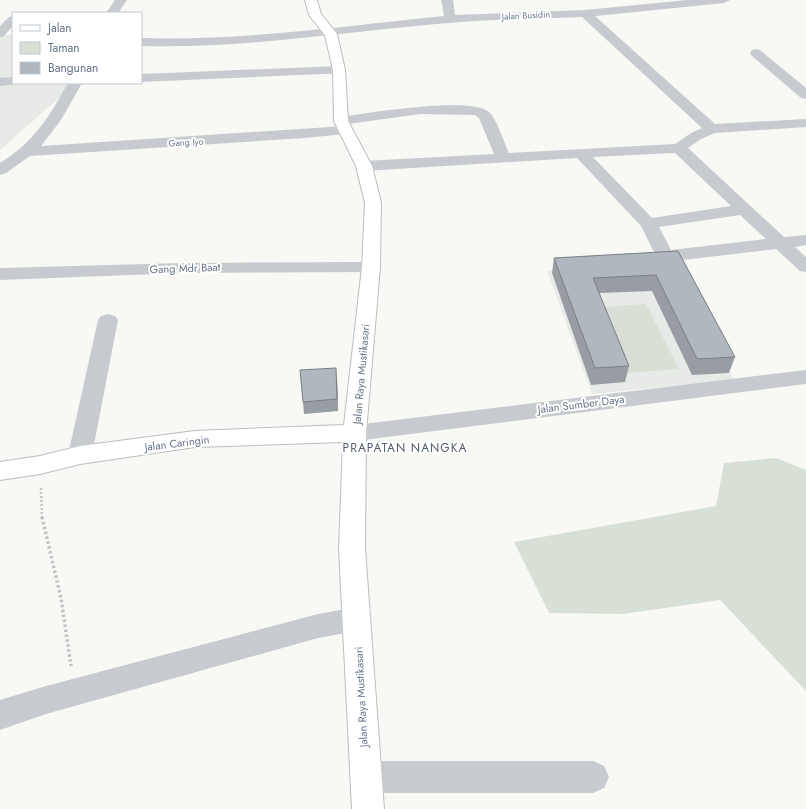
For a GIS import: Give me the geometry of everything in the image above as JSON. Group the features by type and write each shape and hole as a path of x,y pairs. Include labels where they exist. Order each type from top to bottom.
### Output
{"main road":[{"name":"Jalan Raya Mustikasari","path":"311,0 315,15 331,34 339,70 343,126 364,166 373,202 371,267 355,432 352,548 368,809"},
{"name":"Jalan Caringin","path":"0,471 40,465 80,455 195,439 355,432"}],"street":[{"path":"113,12 121,0"},
{"path":"447,0 450,19"},
{"path":"599,0 611,10"},
{"name":"Jalan Busidin","path":"142,42 174,43 247,39 450,19 584,13 663,3 724,0"},
{"path":"584,13 712,129"},
{"path":"0,32 10,14"},
{"path":"756,53 806,96"},
{"path":"142,78 339,70"},
{"path":"0,82 12,82"},
{"path":"0,170 27,152 44,133 62,107 74,84"},
{"name":"Gang Iyo","path":"27,152 253,139 343,126 420,110 478,111 485,116 503,157"},
{"path":"364,166 679,148 696,136 712,129 806,123"},
{"path":"679,148 806,267"},
{"path":"580,153 648,224 666,257"},
{"path":"648,224 745,209"},
{"path":"635,259 783,244 806,240"},
{"name":"Gang Mdr Baat","path":"0,274 183,268 371,267"},
{"path":"80,455 108,320"},
{"name":"Jalan Sumber Daya","path":"355,432 806,377"},
{"path":"0,715 75,692 318,626 357,619"},
{"path":"366,777 593,777"}],"path":[{"path":"40,465 42,517 61,598 75,692"}],"shaded area":[{"path":"0,35 12,35 12,79 0,79"},
{"path":"0,80 12,84 75,84 0,150"},
{"path":"678,265 734,380 592,394 547,271"}],"green space":[{"path":"646,304 679,369 628,373 600,307"},
{"path":"776,458 806,470 806,691 720,600 623,614 549,613 514,542 716,506 724,463"}],"building":[{"path":"678,251 735,357 697,359 656,275 593,278 629,366 595,368 554,258"},
{"path":"336,368 337,399 303,402 300,370"}],"district":[{"name":"PRAPATAN NANGKA","path":"405,448"}]}
